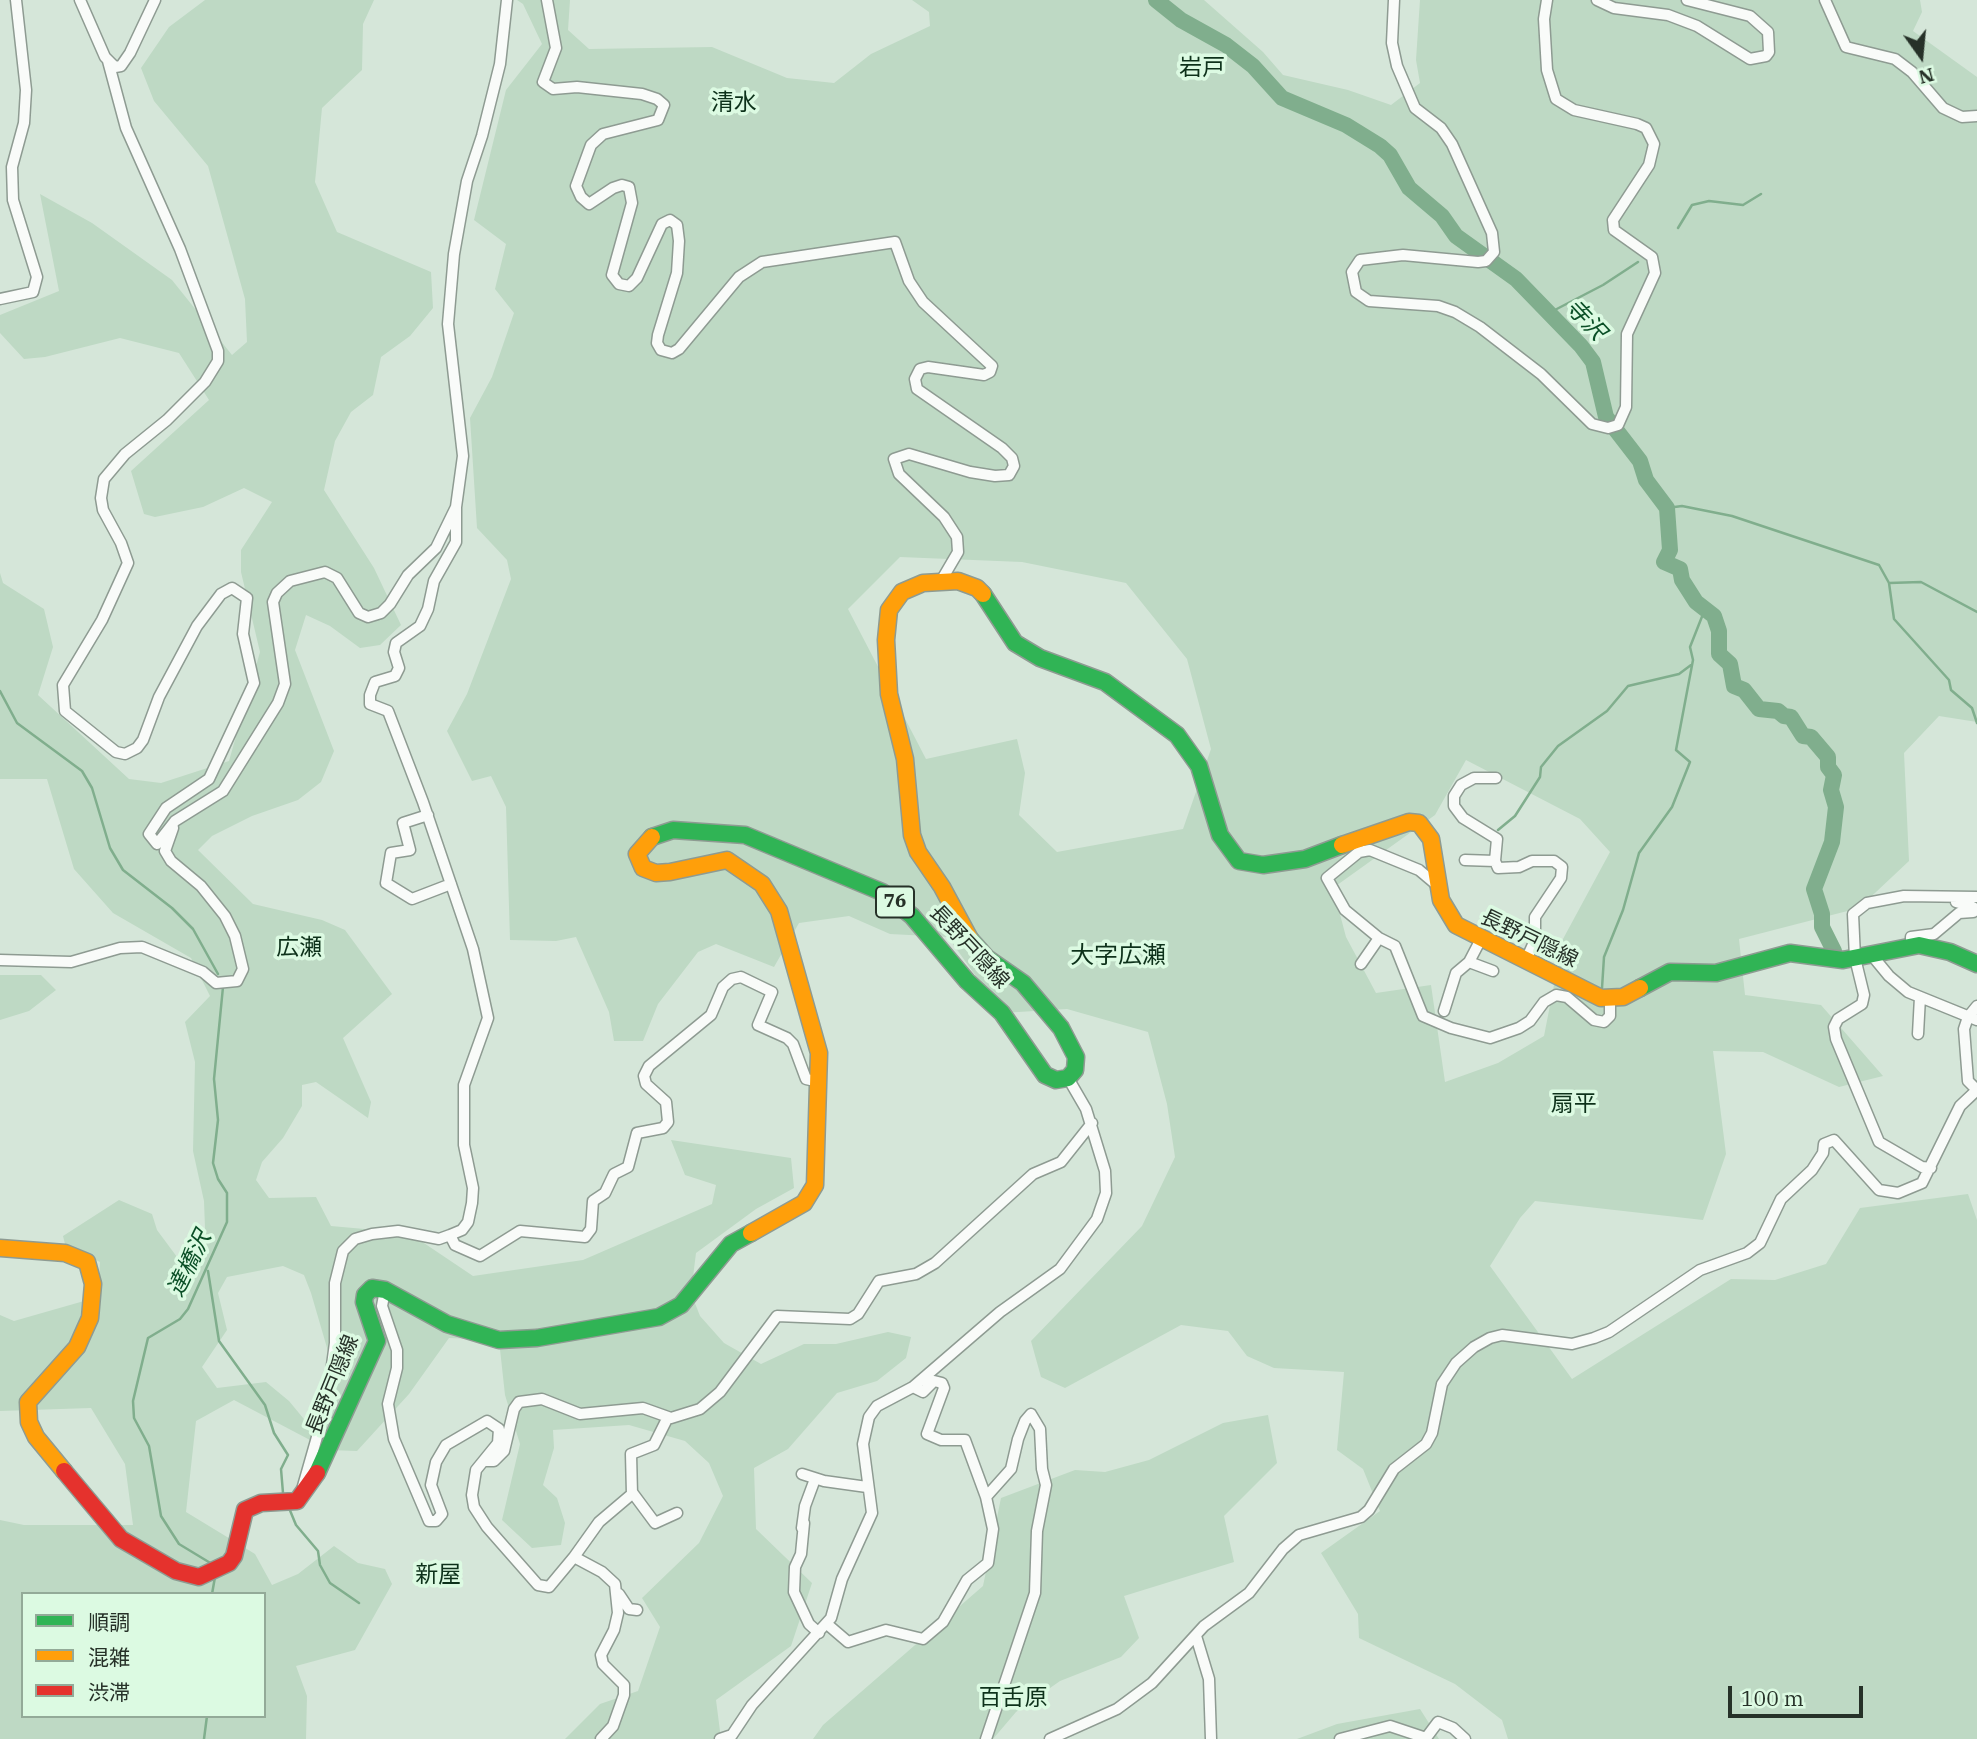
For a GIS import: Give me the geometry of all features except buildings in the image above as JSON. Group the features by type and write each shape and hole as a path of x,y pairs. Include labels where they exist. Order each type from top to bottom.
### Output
{"main road":[{"name":"長野戸隠線","path":"304,1491 319,1471 374,1350 377,1340 363,1303 365,1295 372,1288 385,1290 447,1324 512,1341 638,1322 671,1312 731,1244 804,1203 816,1185 819,1053 806,1015 792,950 773,899 749,873 727,860 702,863 670,872 656,873 643,868 637,854 649,838 673,830 745,835 761,839 882,892 912,916 967,981 1002,1013 1045,1075 1056,1080 1068,1077 1075,1070 1076,1057 1061,1028 1023,983 987,958 971,941 942,887 918,852 912,835 905,759 887,676 887,624 889,610 902,592 915,584 958,581 977,588 989,600 1015,643 1040,658 1105,682 1177,736 1199,766 1220,835 1239,861 1264,866 1305,859 1414,822 1424,827 1431,839 1438,887 1443,906 1452,921 1481,939 1593,995 1610,999"},
{"path":"1610,999 1623,998 1647,981 1670,972 1716,972 1790,953 1824,959 1855,958 1911,945 1950,952 1975,966"},
{"path":"0,1248 65,1253 81,1257 92,1270 90,1318 77,1347 62,1367 28,1402 29,1422 36,1437 121,1539 176,1571 199,1577 229,1563 234,1556 245,1510 261,1503 297,1501 304,1491"}],"street":[{"path":"0,299 33,292 37,277 12,200 12,167 24,123 26,90 16,0"},
{"path":"80,0 108,61 126,128 180,248 218,351 218,361 205,382 167,420 125,454 104,479 101,498 103,510 126,552 127,568 102,620 63,685 65,711 116,752 125,754 144,740 159,696 197,626 221,594 232,589 247,598 243,634 254,683 209,779 166,808 149,834 157,844 175,821 223,791 278,703 285,684 273,602 277,593 290,582 325,572 337,578 359,613 368,617 381,613 390,604 408,575 436,548 456,507"},
{"path":"108,61 115,67 121,66 155,0"},
{"path":"304,1491 303,1481 312,1463 327,1402 335,1343 335,1283 343,1251 355,1239 372,1234 398,1231 439,1239 450,1235 462,1230 468,1222 472,1203 473,1188 464,1145 464,1085 488,1018 473,949 428,815 388,711 384,712 370,704 370,695 375,682 395,676 399,668 394,652 396,643 420,626 434,581 456,542 456,507 463,456 448,324 454,254 467,181 482,136 500,64 507,0"},
{"path":"547,0 556,48 543,82 553,89 577,87 642,94 657,99 664,106 658,120 603,134 592,145 576,186 581,197 589,204 613,188 622,185 629,187 632,203 612,275 619,284 629,286 637,278 662,223 670,220 677,225 677,273 658,335 657,343 661,350 672,353 680,349 739,277 762,262 895,242 909,281 923,302 992,366 990,372 984,374 928,367 920,369 915,379 917,389 1003,448 1012,458 1014,466 1009,475 970,472 909,454 894,459 899,474 944,517 957,537 958,552 941,581"},
{"path":"1394,0 1392,43 1398,66 1415,108 1441,128 1452,144 1492,233 1494,252 1486,261 1478,262 1403,256 1360,260 1352,272 1359,298 1437,306 1455,312 1480,327 1541,374 1592,424 1608,428 1618,425 1626,407 1627,334 1655,273 1652,257 1614,230 1613,219 1650,164 1654,144 1646,128 1574,110 1556,99 1547,70 1544,19 1547,0"},
{"path":"1597,0 1614,8 1668,15 1697,26 1750,59 1766,56 1769,52 1768,32 1750,16 1687,0"},
{"path":"1825,0 1846,47 1895,60 1912,72 1943,108 1962,117 1977,116"},
{"path":"1496,778 1475,778 1461,785 1454,796 1454,806 1463,818 1497,839 1495,861 1498,868 1519,867 1532,861 1555,862 1562,867 1561,878 1535,917 1535,940 1526,961"},
{"path":"428,815 403,823 410,850 391,853 386,883 412,899 451,884"},
{"path":"0,960 71,962 120,948 142,947 203,972 216,983 237,981 243,969 240,951 225,916 201,886 171,861 165,851 175,821"},
{"path":"1438,887 1419,870 1370,850 1359,852 1327,878 1345,910 1379,938 1395,946 1423,1016 1451,1028 1490,1038 1519,1028 1530,1021 1544,1002 1556,995 1567,997 1594,1020 1604,1022 1610,1016 1610,999"},
{"path":"1465,860 1495,861"},
{"path":"1931,1168 1922,1167 1879,1142 1836,1039 1834,1027 1838,1020 1862,1004 1864,995 1855,958 1853,914 1867,903 1904,896 1977,897"},
{"path":"1911,945 1911,937 1934,934 1959,913 1973,912 1973,907 1952,901 1953,898"},
{"path":"1361,964 1379,938"},
{"path":"1444,1012 1456,973 1469,962 1481,939"},
{"path":"1875,952 1875,959 1889,976 1908,992 1972,1018"},
{"path":"1469,962 1493,971"},
{"path":"450,1235 455,1245 480,1256 520,1231 585,1237 591,1229 593,1201 605,1193 614,1174 628,1167 637,1133 663,1128 668,1122 670,1114 666,1102 646,1084 644,1076 649,1066 711,1015 723,987 732,979 741,977 772,992 758,1025 788,1038 793,1044 806,1079 820,1082"},
{"path":"1918,1034 1920,998"},
{"path":"1050,1739 1117,1709 1152,1683 1204,1626 1249,1593 1283,1549 1299,1535 1361,1517 1369,1510 1394,1469 1426,1444 1442,1384 1456,1363 1474,1347 1502,1335 1572,1344 1594,1338 1609,1332 1699,1270 1748,1254 1760,1243 1781,1199 1812,1170 1823,1153 1824,1144 1834,1140 1879,1190 1889,1193 1906,1191 1922,1183 1960,1106 1977,1090 1968,1081 1964,1029 1977,1006"},
{"path":"720,1739 732,1735 752,1705 827,1624 842,1579 872,1513 863,1444 869,1417 891,1396 912,1387 1000,1312 1060,1269 1097,1219 1106,1193 1105,1171 1092,1124 1068,1077"},
{"path":"485,1461 494,1461 505,1451 514,1409 519,1402 542,1399 580,1414 643,1408 668,1416 700,1409 720,1392 777,1316 850,1319 864,1308 879,1281 916,1274 935,1263 1033,1174 1061,1162 1092,1124"},
{"path":"385,1290 382,1306 397,1350 397,1368 388,1404 394,1439 429,1521 436,1521 442,1514 431,1485 436,1462 446,1445 487,1421 499,1429 498,1443 476,1470 473,1481 474,1507 538,1585 549,1587 574,1558 599,1522 632,1492"},
{"path":"827,1624 848,1642 886,1630 923,1639 943,1622 967,1580 988,1563 993,1529 986,1497 965,1440 941,1440 927,1434 944,1388 942,1383 934,1381 923,1392 912,1387"},
{"path":"986,1497 1011,1469 1021,1430 1031,1414 1040,1429 1046,1485 1037,1531 1037,1578 1030,1610 986,1739"},
{"path":"668,1416 654,1445 631,1454 632,1492 655,1523 677,1513"},
{"path":"802,1474 815,1479 867,1487"},
{"path":"815,1479 805,1506 801,1553 795,1567 794,1592 809,1624 819,1633"},
{"path":"798,1536 804,1524"},
{"path":"574,1558 602,1572 615,1584 629,1609 637,1610"},
{"path":"601,1739 613,1726 624,1695 624,1685 603,1664 601,1655 614,1630 618,1613 618,1593"},
{"path":"1196,1636 1209,1679 1211,1739"},
{"path":"1340,1739 1390,1726 1426,1738 1438,1722 1453,1728 1465,1739"}],"green space":[{"path":"205,0 374,0 363,24 362,70 322,108 315,182 337,232 431,272 433,308 410,336 381,357 373,395 351,412 335,441 324,490 374,568 401,625 380,645 360,648 330,626 306,615 295,650 334,751 321,782 298,800 252,816 212,836 198,850 253,904 322,920 345,930 392,994 343,1038 371,1102 368,1118 316,1082 302,1085 302,1106 283,1138 262,1162 256,1180 269,1198 316,1197 331,1226 409,1233 473,1276 583,1260 712,1204 716,1185 685,1175 671,1140 791,1158 794,1188 756,1209 696,1253 691,1293 700,1316 724,1343 761,1364 804,1344 836,1344 888,1332 911,1337 906,1358 877,1381 837,1393 788,1449 754,1468 756,1529 812,1583 791,1646 716,1700 721,1739 565,1739 600,1704 638,1691 660,1627 642,1598 699,1543 723,1496 709,1463 685,1441 629,1425 553,1430 554,1448 543,1485 557,1498 565,1523 561,1545 532,1548 502,1520 520,1444 505,1395 499,1340 449,1338 409,1394 357,1451 329,1450 234,1400 196,1421 186,1512 255,1554 272,1585 298,1574 334,1546 358,1563 385,1569 392,1584 355,1650 296,1666 307,1696 306,1739 0,1739 0,1520 24,1525 133,1525 125,1464 91,1408 0,1411 0,1315 14,1321 98,1297 100,1262 65,1244 63,1236 119,1200 152,1214 157,1230 177,1257 186,1259 200,1245 205,1228 204,1201 193,1151 195,1062 185,1022 210,996 191,958 113,913 74,869 47,779 0,779 0,573 3,583 44,609 53,647 38,695 129,779 161,783 229,761 260,652 241,572 241,550 272,502 244,488 203,507 155,517 144,514 131,471 209,400 179,353 120,338 45,357 24,359 0,333 0,315 59,291 40,194 92,223 172,280 232,355 247,342 245,299 208,166 154,101 141,68 169,27","holes":["283,1266 304,1275 337,1382 330,1422 308,1424 289,1401 266,1382 217,1388 202,1367 227,1330 218,1293 227,1277"]},
{"path":"517,0 570,0 568,30 589,49 712,47 787,78 834,83 871,54 930,26 929,12 912,0 1204,0 1263,52 1283,75 1348,90 1391,105 1420,83 1416,60 1420,0 1920,0 1922,12 1913,31 1977,77 1977,722 1939,716 1904,753 1909,861 1859,908 1739,939 1745,995 1821,1005 1883,1076 1839,1087 1763,1052 1713,1051 1726,1154 1703,1220 1535,1201 1520,1218 1490,1266 1572,1379 1731,1279 1775,1280 1826,1264 1860,1208 1968,1194 1977,1220 1977,1739 1508,1739 1502,1720 1455,1684 1359,1638 1358,1614 1321,1553 1380,1511 1363,1469 1337,1450 1344,1372 1274,1368 1247,1356 1228,1331 1181,1325 1065,1388 1041,1377 1031,1341 1142,1226 1175,1157 1167,1104 1148,1032 1067,1009 1002,1013 948,937 890,934 849,916 799,923 774,967 716,944 698,952 658,1004 643,1041 614,1041 609,1012 576,937 556,941 510,940 506,807 491,776 472,781 447,731 467,694 511,579 507,560 477,528 470,418 492,377 514,313 495,289 506,244 474,220 506,90 542,44 523,4","holes":["900,557 1022,562 1126,583 1187,659 1211,749 1183,829 1057,852 1019,815 1025,773 1017,739 926,759 848,609","1466,760 1580,819 1610,852 1563,939 1544,1036 1498,1063 1445,1082 1431,985 1376,993 1346,937 1333,888 1435,815"]},
{"path":"0,975 41,975 56,990 29,1011 0,1020"},
{"path":"1268,1415 1277,1463 1224,1516 1234,1562 1124,1596 1139,1638 1121,1657 1060,1681 1016,1712 993,1739 813,1739 823,1725 983,1586 1001,1498 1075,1470 1105,1472 1149,1460 1223,1423"},
{"path":"1420,1709 1439,1739 1297,1739 1337,1724"}],"waterway":[{"name":"寺沢","path":"1156,0 1181,20 1226,45 1253,66 1282,98 1346,125 1380,146 1390,155 1409,188 1442,216 1456,236 1516,279 1593,362 1606,417 1640,461 1646,480 1667,508 1670,550 1664,562 1680,569 1682,580 1696,602 1714,616 1719,631 1719,654 1730,664 1734,686 1744,690 1759,709 1778,711 1791,717 1803,736 1811,737 1828,757 1828,767 1834,775 1831,790 1836,807 1832,842 1814,889 1822,914 1822,927 1834,951"},
{"path":"1678,228 1692,205 1709,201 1743,205 1761,194"},
{"path":"1549,313 1603,285 1638,262"},
{"name":"寺沢","path":"1667,508 1682,506 1732,516 1879,565 1889,583 1921,582 1977,612"},
{"path":"1889,583 1894,619 1949,680 1951,690 1972,708 1977,723"},
{"path":"1602,988 1604,957 1623,910 1639,853 1672,807 1690,762 1676,750 1693,660 1690,647 1705,609"},
{"path":"1498,830 1515,816 1540,777 1541,767 1558,746 1607,711 1628,686 1679,674 1691,665"},
{"name":"達橋沢","path":"0,691 17,723 82,771 92,788 110,848 123,870 172,908 193,929 218,974"},
{"name":"達橋沢","path":"212,1564 179,1544 161,1516 149,1446 134,1418 133,1401 148,1338 180,1319 188,1309 227,1222 227,1193 218,1179 213,1163 218,1120 214,1079 223,987"},
{"path":"208,1271 219,1341 265,1405 274,1433 288,1455 281,1469 283,1493"},
{"path":"289,1508 296,1525 318,1551 320,1565 330,1583 359,1603"},
{"name":"達橋沢","path":"212,1592 215,1577"},
{"name":"達橋沢","path":"204,1739 207,1718"}],"traffic: fast":[{"path":"983,594 1015,643 1040,658 1105,682 1177,735 1199,766 1220,835 1239,861 1263,865 1305,859 1342,845"},
{"path":"652,837 673,830 745,835 882,892 912,916 967,981 1002,1013 1045,1075 1056,1080 1068,1078 1075,1070 1076,1057 1061,1028 1023,983 987,958 970,939"},
{"path":"1640,988 1670,972 1716,973 1790,953 1843,960 1919,945 1950,952 1977,964"},
{"path":"317,1473 377,1341 364,1302 365,1295 372,1288 385,1290 447,1324 499,1340 537,1338 659,1317 681,1305 731,1244 751,1233"}],"traffic: slow":[{"path":"970,939 942,887 918,852 912,835 905,759 889,694 886,640 889,610 902,592 923,583 958,581 977,588 983,594"},
{"path":"1342,845 1409,822 1419,823 1431,839 1441,900 1456,925 1601,998 1623,997 1640,988"},
{"path":"652,837 637,854 643,868 656,873 670,872 727,860 762,884 779,911 819,1053 815,1185 804,1203 751,1233"},
{"path":"0,1248 65,1253 87,1262 93,1284 90,1318 77,1347 28,1402 29,1422 36,1437 64,1471"}],"traffic: jam":[{"path":"64,1471 121,1539 176,1571 199,1577 229,1563 234,1556 245,1510 261,1503 297,1501 317,1473"}],"district":[{"name":"岩戸","path":"1202,68"},
{"name":"清水","path":"734,103"},
{"name":"広瀬","path":"299,948"},
{"name":"大字広瀬","path":"1118,956"},
{"name":"扇平","path":"1574,1104"},
{"name":"新屋","path":"438,1575"},
{"name":"百舌原","path":"1013,1698"}]}
